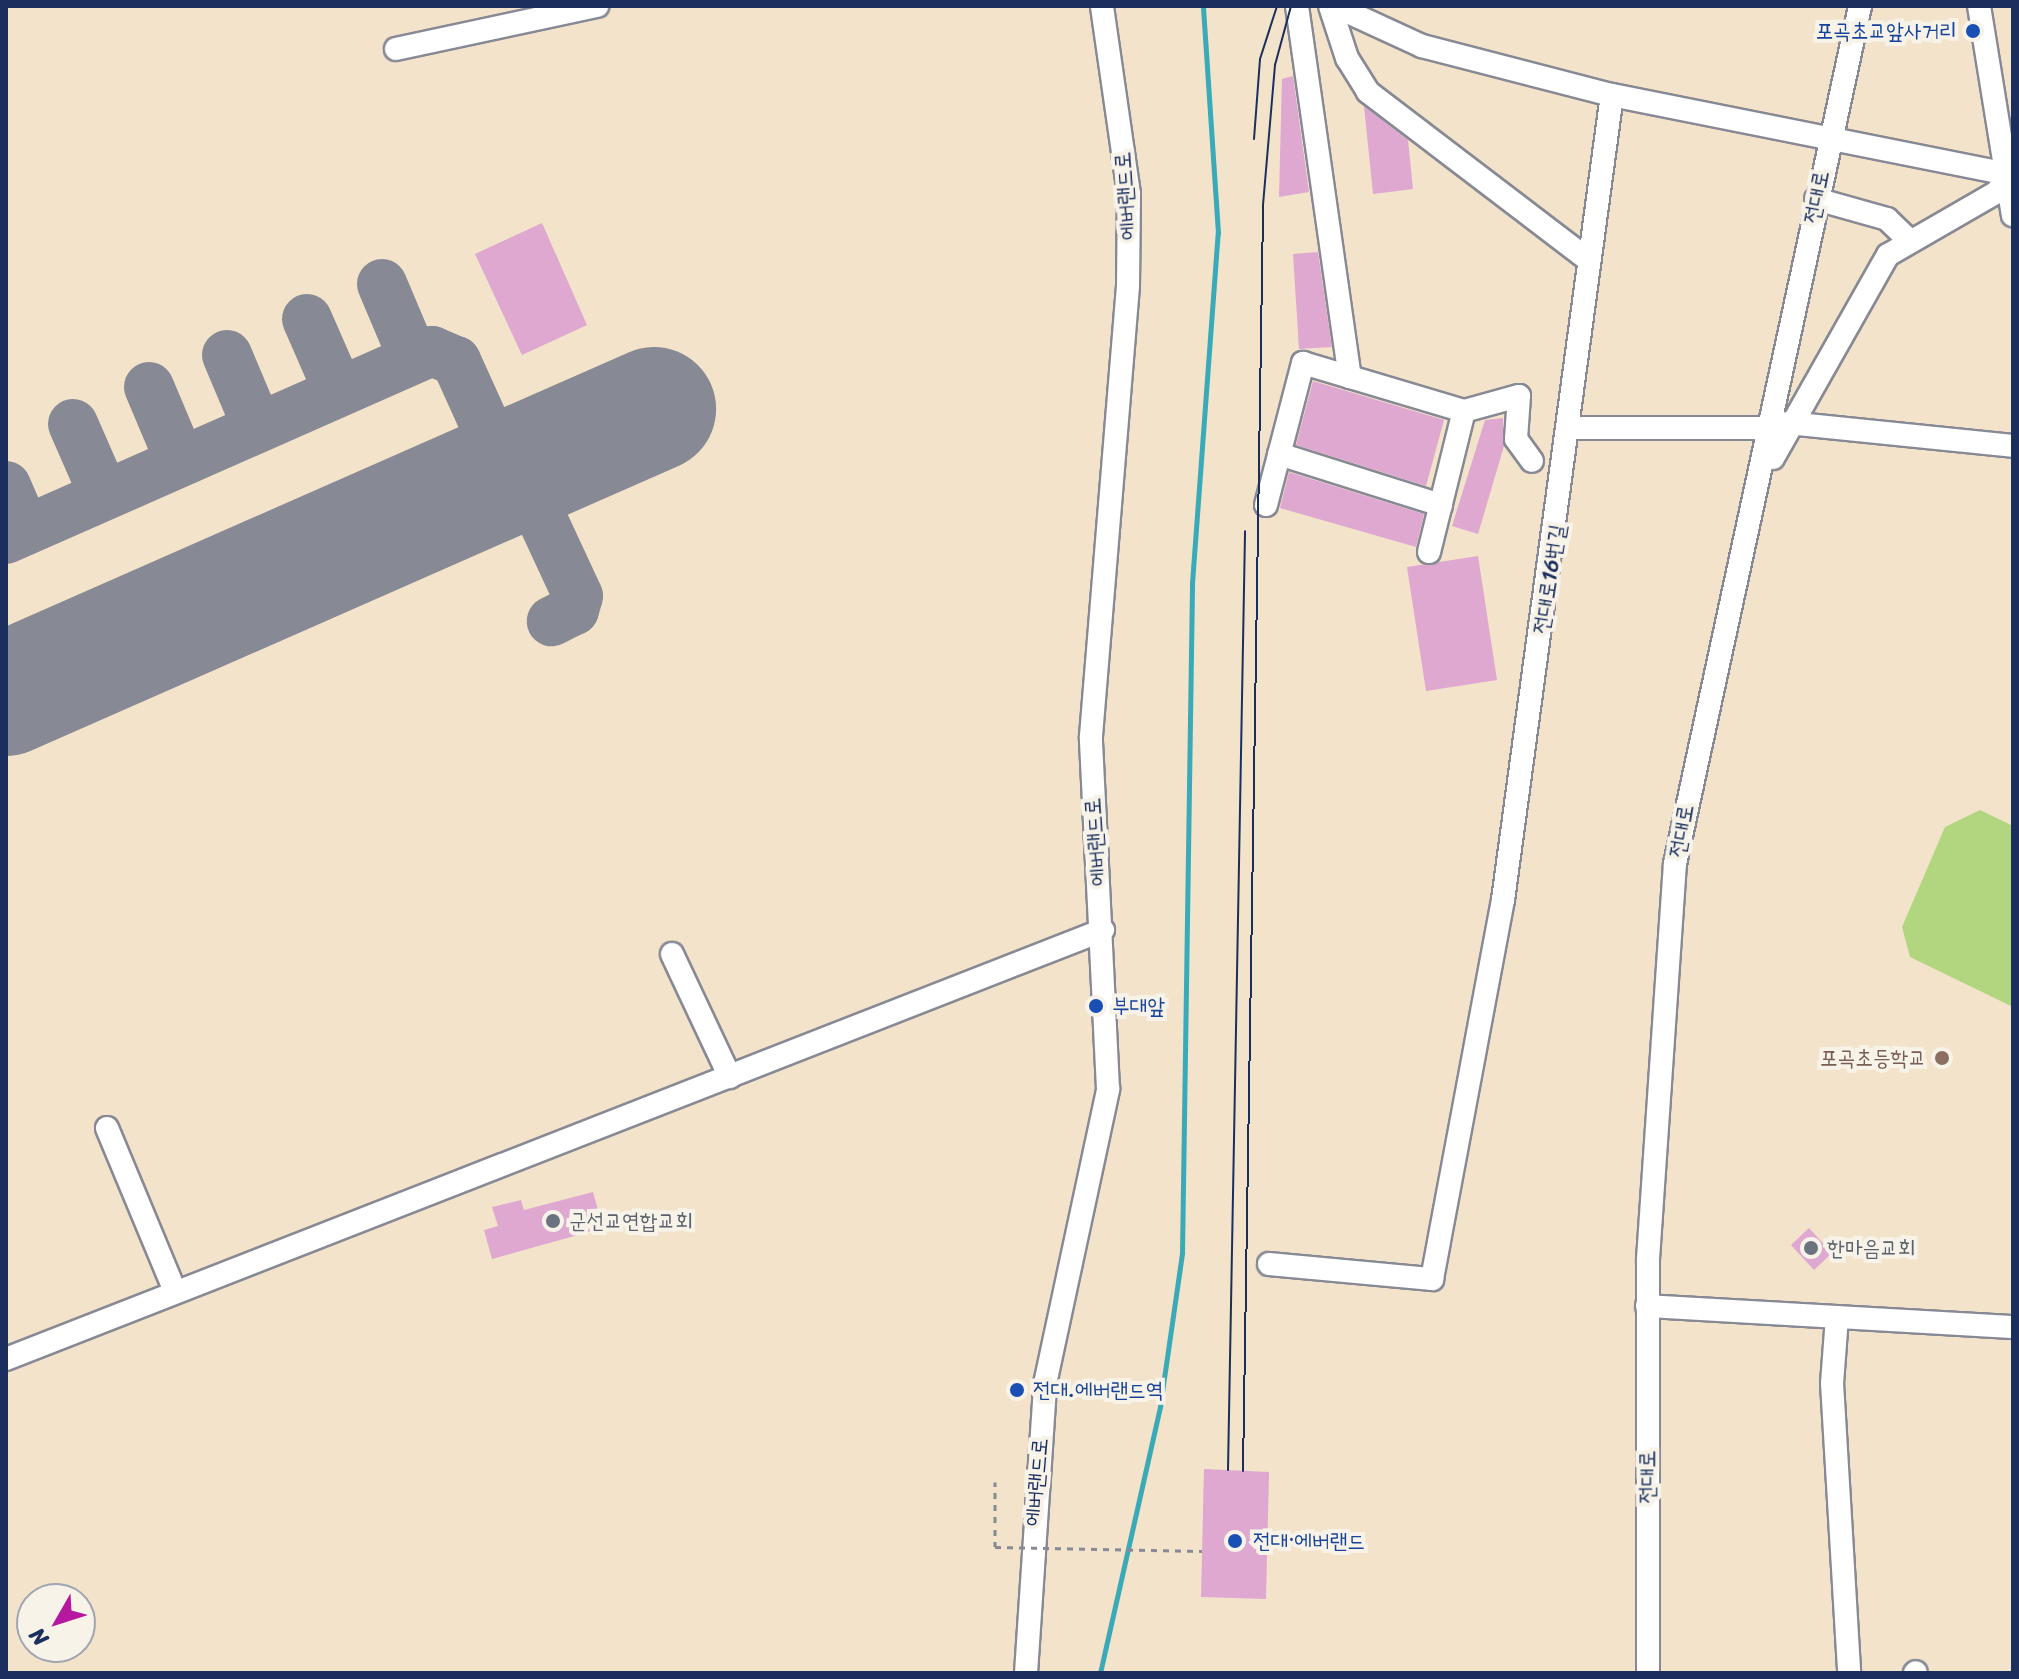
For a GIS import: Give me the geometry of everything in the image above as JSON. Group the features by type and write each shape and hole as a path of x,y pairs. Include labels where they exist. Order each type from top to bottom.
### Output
{"street":[{"path":"396,49 597,6"},
{"name":"에버랜드로","path":"1026,1673 1045,1384 1108,1089 1103,930 1091,811 1093,647 1128,286 1129,194 1102,6"},
{"path":"1297,6 1350,377"},
{"path":"1333,6 1422,46 1612,95 1829,134 2012,176"},
{"path":"1333,6 1347,58 1368,92 1586,258"},
{"name":"전대로","path":"1648,1673 1647,1306 1675,864 1750,506 1779,426 1816,199 1860,6"},
{"path":"1979,6 2012,176 2013,215"},
{"name":"전대로16번길","path":"1269,1264 1432,1279 1503,900 1569,428 1586,258 1612,95"},
{"path":"1779,426 1888,255 1997,192 2012,176"},
{"path":"1816,199 1887,219 1910,241"},
{"path":"1266,505 1303,363 1464,411 1519,396 1516,439 1532,461"},
{"path":"1429,552 1464,411"},
{"path":"1569,428 1779,426 2013,446"},
{"path":"1279,454 1441,505"},
{"path":"6,1359 174,1289 730,1077 1103,930"},
{"path":"672,954 730,1077"},
{"path":"107,1128 174,1289"},
{"path":"1647,1306 2013,1327"},
{"path":"1837,1317 1832,1383 1849,1673"}],"path":[{"path":"995,1482 995,1547 1202,1551"}],"green space":[{"path":"1980,810 2013,826 2013,1007 1910,957 1902,927 1945,827"}],"building":[{"path":"1293,76 1309,192 1279,197 1282,79"},
{"path":"1364,106 1408,140 1413,189 1373,194"},
{"path":"542,223 587,325 522,355 475,254"},
{"path":"1318,252 1332,347 1299,349 1293,254"},
{"path":"1313,381 1444,420 1426,486 1296,445"},
{"path":"1503,418 1504,446 1478,534 1452,526 1485,420"},
{"path":"1289,472 1424,514 1416,547 1280,508"},
{"path":"1478,556 1497,680 1426,691 1407,567"},
{"path":"593,1192 603,1228 492,1259 484,1230 498,1226 492,1207 521,1200 524,1210"},
{"path":"1809,1228 1832,1253 1814,1270 1791,1245"},
{"path":"1204,1469 1269,1472 1266,1599 1201,1597"}],"waterway":[{"path":"1100,1673 1160,1406 1182,1253 1192,583 1218,233 1203,6"}],"taxiway":[{"path":"382,284 412,355"},
{"path":"307,319 338,390"},
{"path":"6,539 432,351 456,361 494,445"},
{"path":"227,355 257,426"},
{"path":"149,387 179,458"},
{"path":"73,424 104,495"},
{"path":"6,486 25,530"},
{"path":"532,497 578,596 574,610 552,621"}],"runway":[{"path":"6,694 654,409"}],"tram line":[{"path":"1254,139 1260,59 1277,6"},
{"path":"1243,1471 1263,205 1275,65 1291,6"},
{"path":"1228,1470 1245,531"}],"place":[{"name":"포곡초교앞사거리","path":"1973,31"},
{"name":"부대앞","path":"1096,1006"},
{"name":"포곡초등학교","path":"1942,1058"},
{"name":"군선교연합교회","path":"553,1221"},
{"name":"한마음교회","path":"1811,1248"},
{"name":"전대.에버랜드역","path":"1017,1390"},
{"name":"전대·에버랜드","path":"1235,1541"}]}
